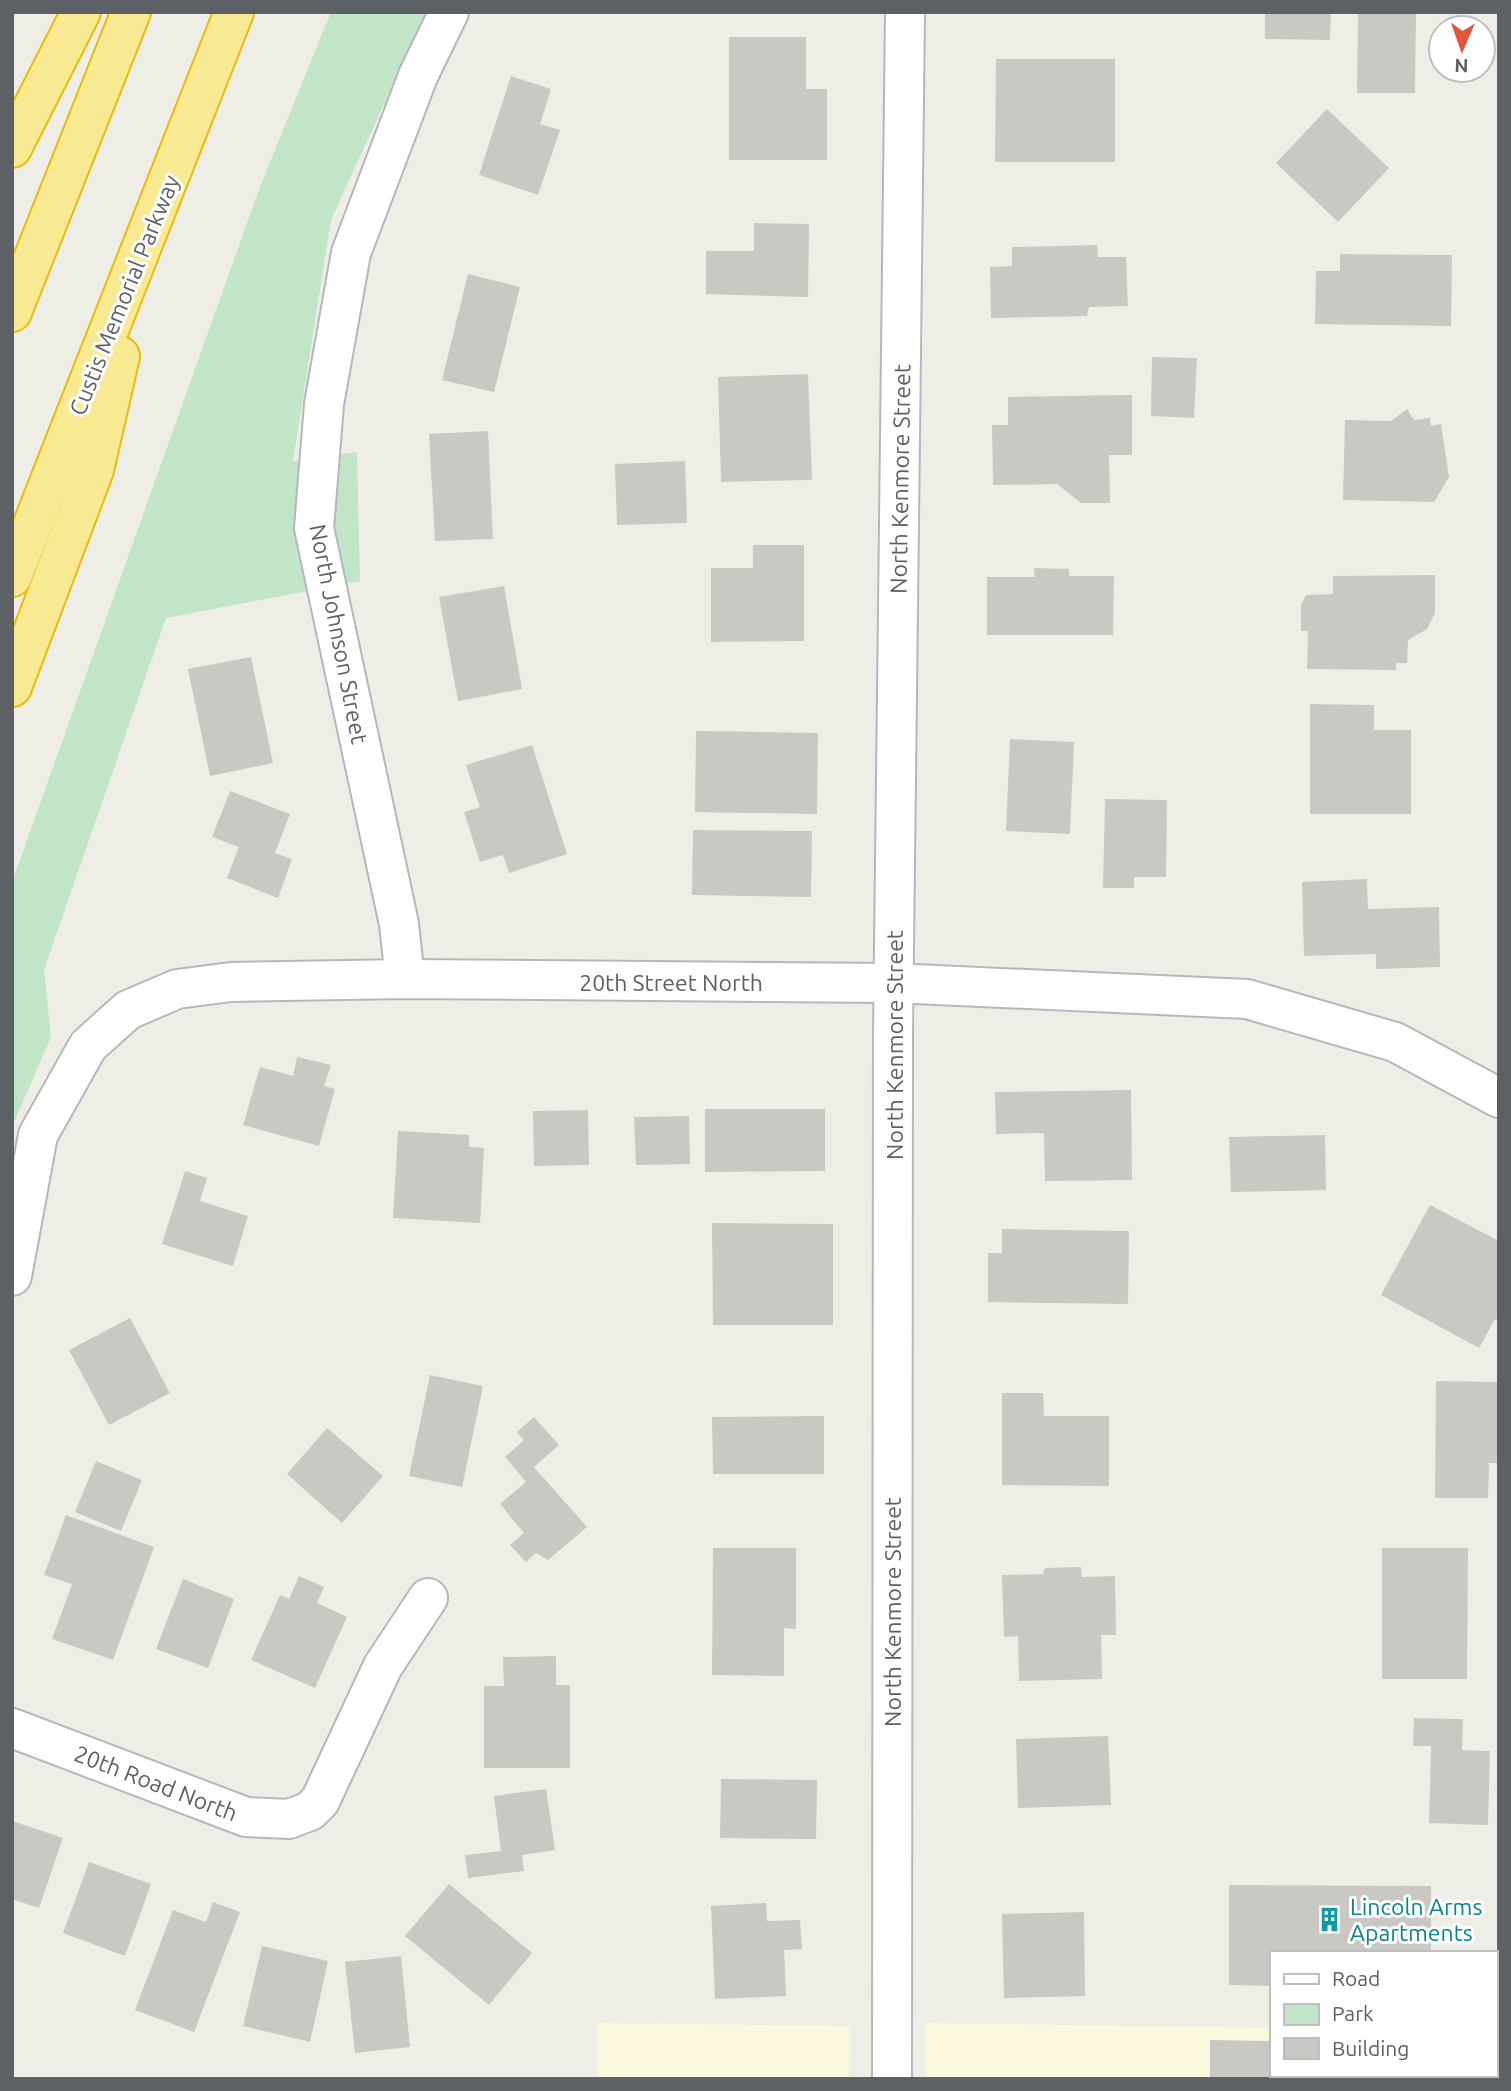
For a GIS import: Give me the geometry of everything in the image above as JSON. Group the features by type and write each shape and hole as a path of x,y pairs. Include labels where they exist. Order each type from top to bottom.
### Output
{"highway":[{"path":"12,148 80,12"},
{"path":"12,312 131,12"},
{"name":"Custis Memorial Parkway","path":"12,577 234,12"},
{"path":"12,687 94,470 149,231"}],"street":[{"name":"North Johnson Street","path":"405,979 399,924 314,528 324,404 351,253 418,76 449,12"},
{"name":"North Kenmore Street","path":"892,2079 893,984 905,12"},
{"name":"20th Street North","path":"12,1276 38,1135 88,1046 128,1010 177,989 231,982 405,979 893,984 1247,999 1395,1042 1499,1098"},
{"name":"20th Road North","path":"12,1728 246,1817 289,1819 310,1811 320,1801 383,1666 428,1598"}],"shaded area":[{"path":"597,2023 850,2026 849,2079 598,2079"},
{"path":"926,2023 1270,2028 1270,2077 1497,2077 1499,2031 1499,2079 926,2079"}],"green space":[{"path":"331,12 426,12 331,220 293,461 357,452 360,581 166,618 44,970 51,1037 12,1127 12,882 261,184"}],"building":[{"path":"1265,12 1331,12 1330,40 1265,39"},
{"path":"1358,12 1416,12 1415,93 1357,93"},
{"path":"729,37 806,37 806,89 827,89 827,160 729,160"},
{"path":"996,59 1115,59 1115,162 995,162"},
{"path":"511,76 551,89 540,124 560,130 538,195 479,175"},
{"path":"1327,109 1389,168 1338,222 1276,163"},
{"path":"754,223 809,224 808,297 706,294 706,251 754,251"},
{"path":"1097,245 1098,257 1126,257 1128,306 1089,307 1087,316 991,318 990,267 1012,266 1012,247"},
{"path":"1340,254 1452,255 1451,326 1315,324 1316,271 1340,271"},
{"path":"468,274 520,287 494,392 442,380"},
{"path":"1152,357 1197,358 1194,418 1151,416"},
{"path":"808,374 812,480 721,482 718,377"},
{"path":"1132,395 1132,455 1109,455 1110,503 1081,503 1057,484 993,485 992,425 1008,425 1008,397"},
{"path":"1407,409 1414,420 1430,418 1431,426 1441,424 1449,477 1434,502 1343,500 1345,420 1391,421"},
{"path":"488,431 493,539 435,541 429,434"},
{"path":"685,461 687,523 617,525 615,464"},
{"path":"753,545 804,545 804,641 711,642 711,568 753,568"},
{"path":"1034,568 1069,569 1069,576 1114,576 1113,635 987,635 987,577 1035,577"},
{"path":"1435,575 1435,613 1427,629 1408,640 1407,663 1396,663 1396,670 1307,669 1308,631 1301,631 1301,605 1306,595 1333,594 1333,576"},
{"path":"504,586 522,689 458,701 439,597"},
{"path":"251,657 273,763 210,776 188,669"},
{"path":"1310,704 1374,705 1374,730 1411,730 1411,814 1310,814"},
{"path":"696,731 818,733 817,814 695,812"},
{"path":"1010,739 1074,742 1070,834 1006,831"},
{"path":"532,745 567,854 509,873 503,855 480,862 464,812 480,807 466,765"},
{"path":"230,791 290,814 275,853 292,859 278,898 227,878 239,847 212,837"},
{"path":"1105,799 1167,800 1166,877 1134,877 1134,888 1103,888"},
{"path":"693,830 812,831 811,897 692,895"},
{"path":"1367,879 1368,909 1439,907 1440,967 1376,969 1376,954 1304,956 1302,882"},
{"path":"297,1057 331,1065 324,1086 335,1089 319,1146 243,1125 260,1067 293,1076"},
{"path":"1131,1090 1132,1180 1045,1181 1044,1133 996,1134 995,1092"},
{"path":"705,1109 825,1109 825,1171 705,1172"},
{"path":"588,1110 589,1165 534,1166 533,1111"},
{"path":"689,1116 690,1164 636,1165 634,1117"},
{"path":"398,1131 469,1135 469,1147 484,1148 480,1223 393,1218"},
{"path":"1325,1135 1326,1190 1231,1192 1229,1137"},
{"path":"185,1171 207,1178 200,1201 248,1216 233,1266 162,1244"},
{"path":"1430,1205 1499,1241 1499,1321 1495,1319 1479,1348 1381,1295"},
{"path":"712,1223 833,1224 833,1325 713,1325"},
{"path":"1002,1229 1129,1231 1128,1304 988,1302 988,1253 1002,1253"},
{"path":"130,1318 170,1393 109,1425 69,1350"},
{"path":"430,1375 483,1386 462,1487 409,1476"},
{"path":"1436,1381 1499,1382 1499,1463 1489,1463 1488,1498 1435,1498"},
{"path":"1002,1393 1043,1393 1044,1416 1109,1416 1109,1486 1002,1485"},
{"path":"824,1416 824,1474 713,1474 712,1417"},
{"path":"534,1417 559,1445 534,1467 587,1527 548,1560 536,1553 526,1562 510,1545 524,1533 500,1504 526,1482 505,1457 524,1440 517,1432"},
{"path":"327,1428 383,1476 342,1523 287,1474"},
{"path":"96,1461 142,1480 121,1531 75,1512"},
{"path":"66,1515 154,1547 113,1660 52,1639 72,1584 44,1575"},
{"path":"713,1548 796,1548 796,1629 784,1628 784,1676 712,1675"},
{"path":"1382,1548 1468,1548 1467,1679 1382,1679"},
{"path":"1081,1567 1082,1577 1115,1576 1116,1635 1101,1635 1102,1679 1019,1681 1018,1636 1004,1637 1002,1575 1043,1574 1045,1568"},
{"path":"299,1576 324,1587 317,1603 347,1617 315,1688 251,1660 280,1595 289,1599"},
{"path":"183,1579 234,1599 208,1668 156,1649"},
{"path":"556,1656 556,1685 570,1685 570,1768 484,1768 484,1686 504,1686 503,1657"},
{"path":"1414,1718 1463,1719 1462,1750 1490,1751 1488,1825 1429,1823 1431,1746 1413,1746"},
{"path":"1108,1736 1111,1805 1018,1808 1016,1739"},
{"path":"721,1779 817,1780 816,1839 720,1838"},
{"path":"546,1789 555,1850 522,1855 524,1871 468,1878 465,1855 501,1851 494,1796"},
{"path":"12,1821 63,1838 39,1908 12,1899"},
{"path":"89,1862 151,1884 125,1956 63,1933"},
{"path":"449,1884 532,1953 489,2005 405,1936"},
{"name":"Lincoln Arms Apartments","path":"1229,1885 1431,1886 1431,1951 1270,1951 1270,1986 1229,1985"},
{"path":"213,1902 240,1912 194,2032 135,2010 173,1910 206,1922"},
{"path":"766,1903 767,1921 800,1920 802,1949 784,1950 786,1996 715,1999 711,1906"},
{"path":"1084,1912 1085,1996 1004,1998 1002,1914"},
{"path":"262,1946 328,1961 310,2042 243,2026"},
{"path":"401,1956 410,2047 355,2053 345,1962"},
{"path":"1499,2034 1499,2079 1210,2079 1210,2040 1270,2041 1270,2077 1497,2077"}],"place":[{"name":"Lincoln Arms Apartments","path":"1330,1919"}]}
